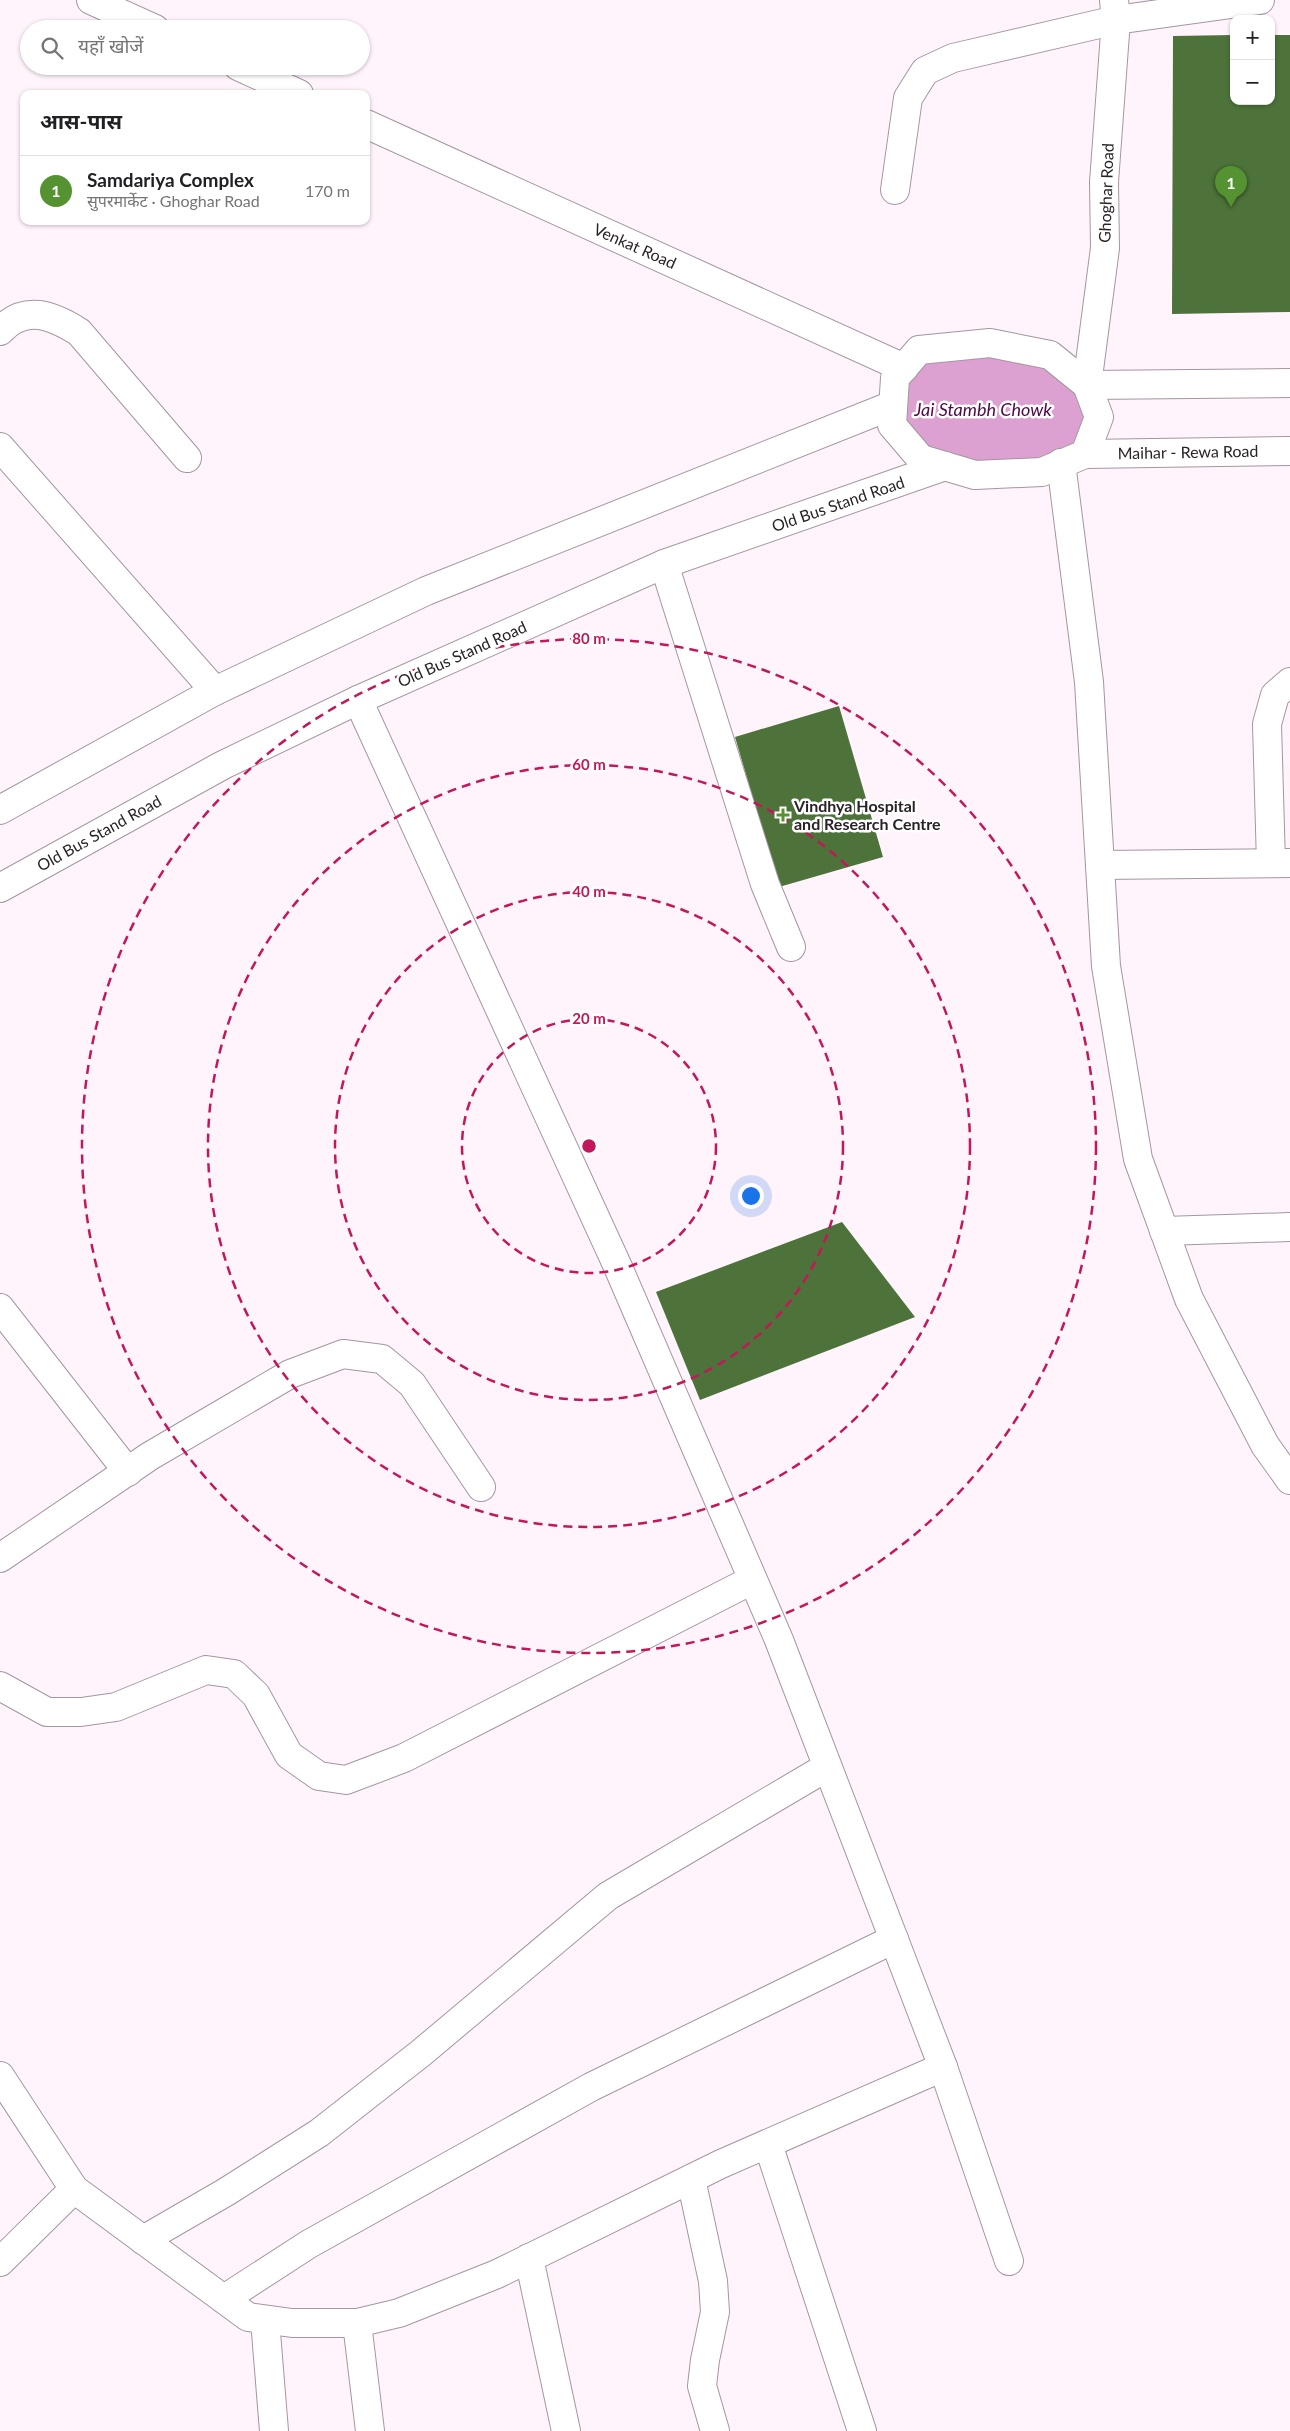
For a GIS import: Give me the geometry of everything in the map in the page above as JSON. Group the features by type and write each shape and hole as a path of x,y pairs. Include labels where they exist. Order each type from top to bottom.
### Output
{"street":[{"path":"91,0 135,20"},
{"path":"895,190 908,98 925,71 953,58 1115,10 1260,0"},
{"name":"Ghoghar Road","path":"1087,385 1105,248 1104,182 1115,10"},
{"path":"257,75 289,90"},
{"name":"Venkat Road","path":"370,126 904,368"},
{"path":"0,331 10,321 36,314 56,318 80,332 187,458"},
{"path":"990,343 1050,355 1087,385 1099,417 1073,459 1042,472 975,476 921,459 892,425 895,378 904,368 919,350 990,343"},
{"path":"1087,385 1290,383"},
{"path":"0,810 215,691 426,591 893,405"},
{"path":"0,448 215,691"},
{"name":"Maihar - Rewa Road","path":"1073,459 1290,451"},
{"path":"1073,459 1106,966 1138,1159 1189,1299 1265,1446 1290,1480"},
{"name":"Old Bus Stand Road","path":"0,888 223,765 358,700 664,564 945,466"},
{"path":"664,564 765,884 791,947"},
{"path":"1100,865 1280,863 1267,724 1275,695 1290,682"},
{"path":"358,700 618,1267 779,1640 943,2067 1009,2261"},
{"path":"1164,1232 1290,1227"},
{"path":"0,1308 128,1472"},
{"path":"0,1558 128,1472 290,1374 343,1354 382,1359 412,1384 480,1487"},
{"path":"0,1686 48,1712 80,1712 116,1707 206,1670 234,1674 256,1695 289,1755 319,1776 346,1780 404,1758 752,1580"},
{"path":"143,2240 226,2192 319,2133 421,2053 608,1896 827,1767"},
{"path":"224,2299 309,2244 591,2087 894,1939"},
{"path":"0,2076 74,2190 248,2317 292,2323 357,2323 400,2312 497,2274 691,2179 943,2067"},
{"path":"768,2144 862,2431"},
{"path":"691,2179 713,2281 715,2312 705,2360 702,2386 715,2431"},
{"path":"0,2262 74,2190"},
{"path":"529,2258 566,2431"},
{"path":"265,2320 274,2431"},
{"path":"357,2323 370,2431"}],"water":[{"name":"Jai Stambh Chowk","path":"990,343 1087,385 1085,454 975,475 892,425 919,350"}],"building":[{"path":"1230,35 1230,105 1275,105 1275,35 1290,35 1290,312 1172,314 1173,36"},
{"path":"839,706 883,857 779,887 735,737"},
{"path":"842,1222 915,1317 700,1400 656,1292"}],"place":[{"name":"Samdariya Complex","path":"1231,207"},
{"name":"Vindhya Hospital and Research Centre","path":"783,815"}]}
